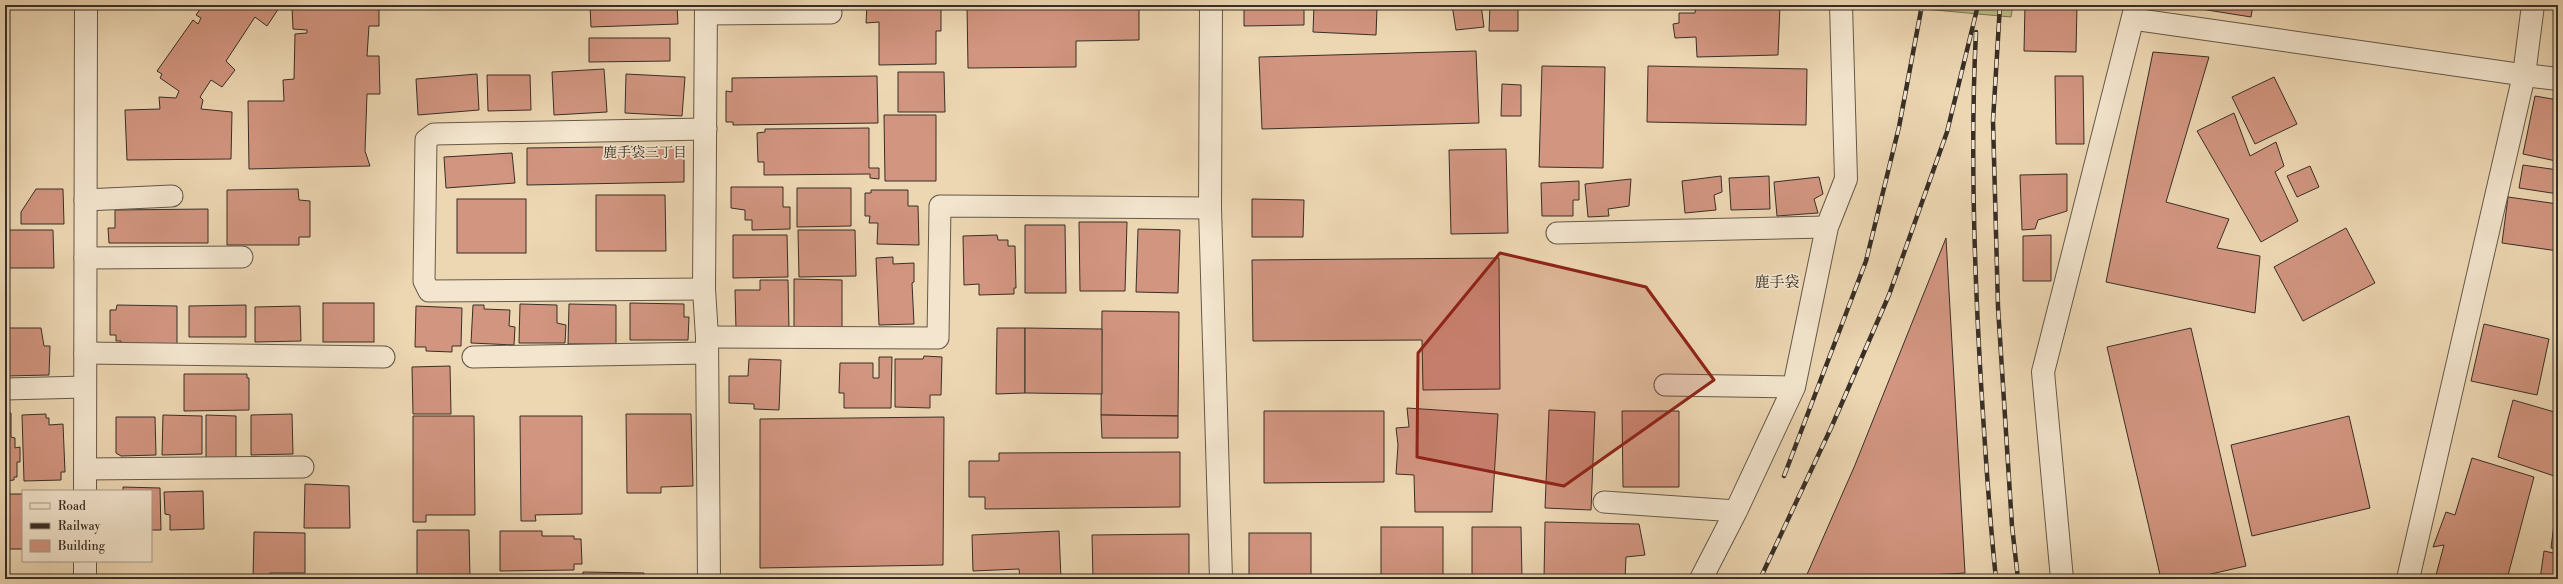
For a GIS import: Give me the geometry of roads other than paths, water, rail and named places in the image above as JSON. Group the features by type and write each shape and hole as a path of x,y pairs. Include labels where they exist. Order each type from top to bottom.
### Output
{"street":[{"path":"85,490 86,5"},
{"path":"1211,5 1210,208 1221,579"},
{"path":"1700,579 1736,511 1794,387 1827,227 1846,179 1841,5"},
{"path":"2408,579 2524,75 2533,5"},
{"path":"706,10 704,289 707,345 709,579"},
{"path":"2062,579 2043,372 2134,12"},
{"path":"2524,75 2558,79"},
{"path":"85,562 85,579"}],"lane":[{"path":"706,10 831,14"},
{"path":"2134,12 2524,75"},
{"path":"704,289 429,291 424,281 426,140 434,134 706,129"},
{"path":"85,200 172,196"},
{"path":"473,356 707,345 938,338 940,206 1210,208"},
{"path":"1558,233 1827,227"},
{"path":"85,258 242,257"},
{"path":"85,353 384,357"},
{"path":"1665,385 1794,387"},
{"path":"5,389 85,387"},
{"path":"85,469 303,467"},
{"path":"1604,502 1736,511"}],"railway":[{"path":"1784,476 1866,261 1899,127 1922,5"},
{"path":"1760,579 1831,428 1889,295 1947,132 1978,5"},
{"path":"2000,5 1993,121 1998,307 2012,526 2018,579"},
{"path":"1976,32 1973,120 1975,251 1984,432 1996,579"}],"district":[{"name":"鹿手袋三丁目","path":"645,152"},
{"name":"鹿手袋","path":"1777,282"}]}
